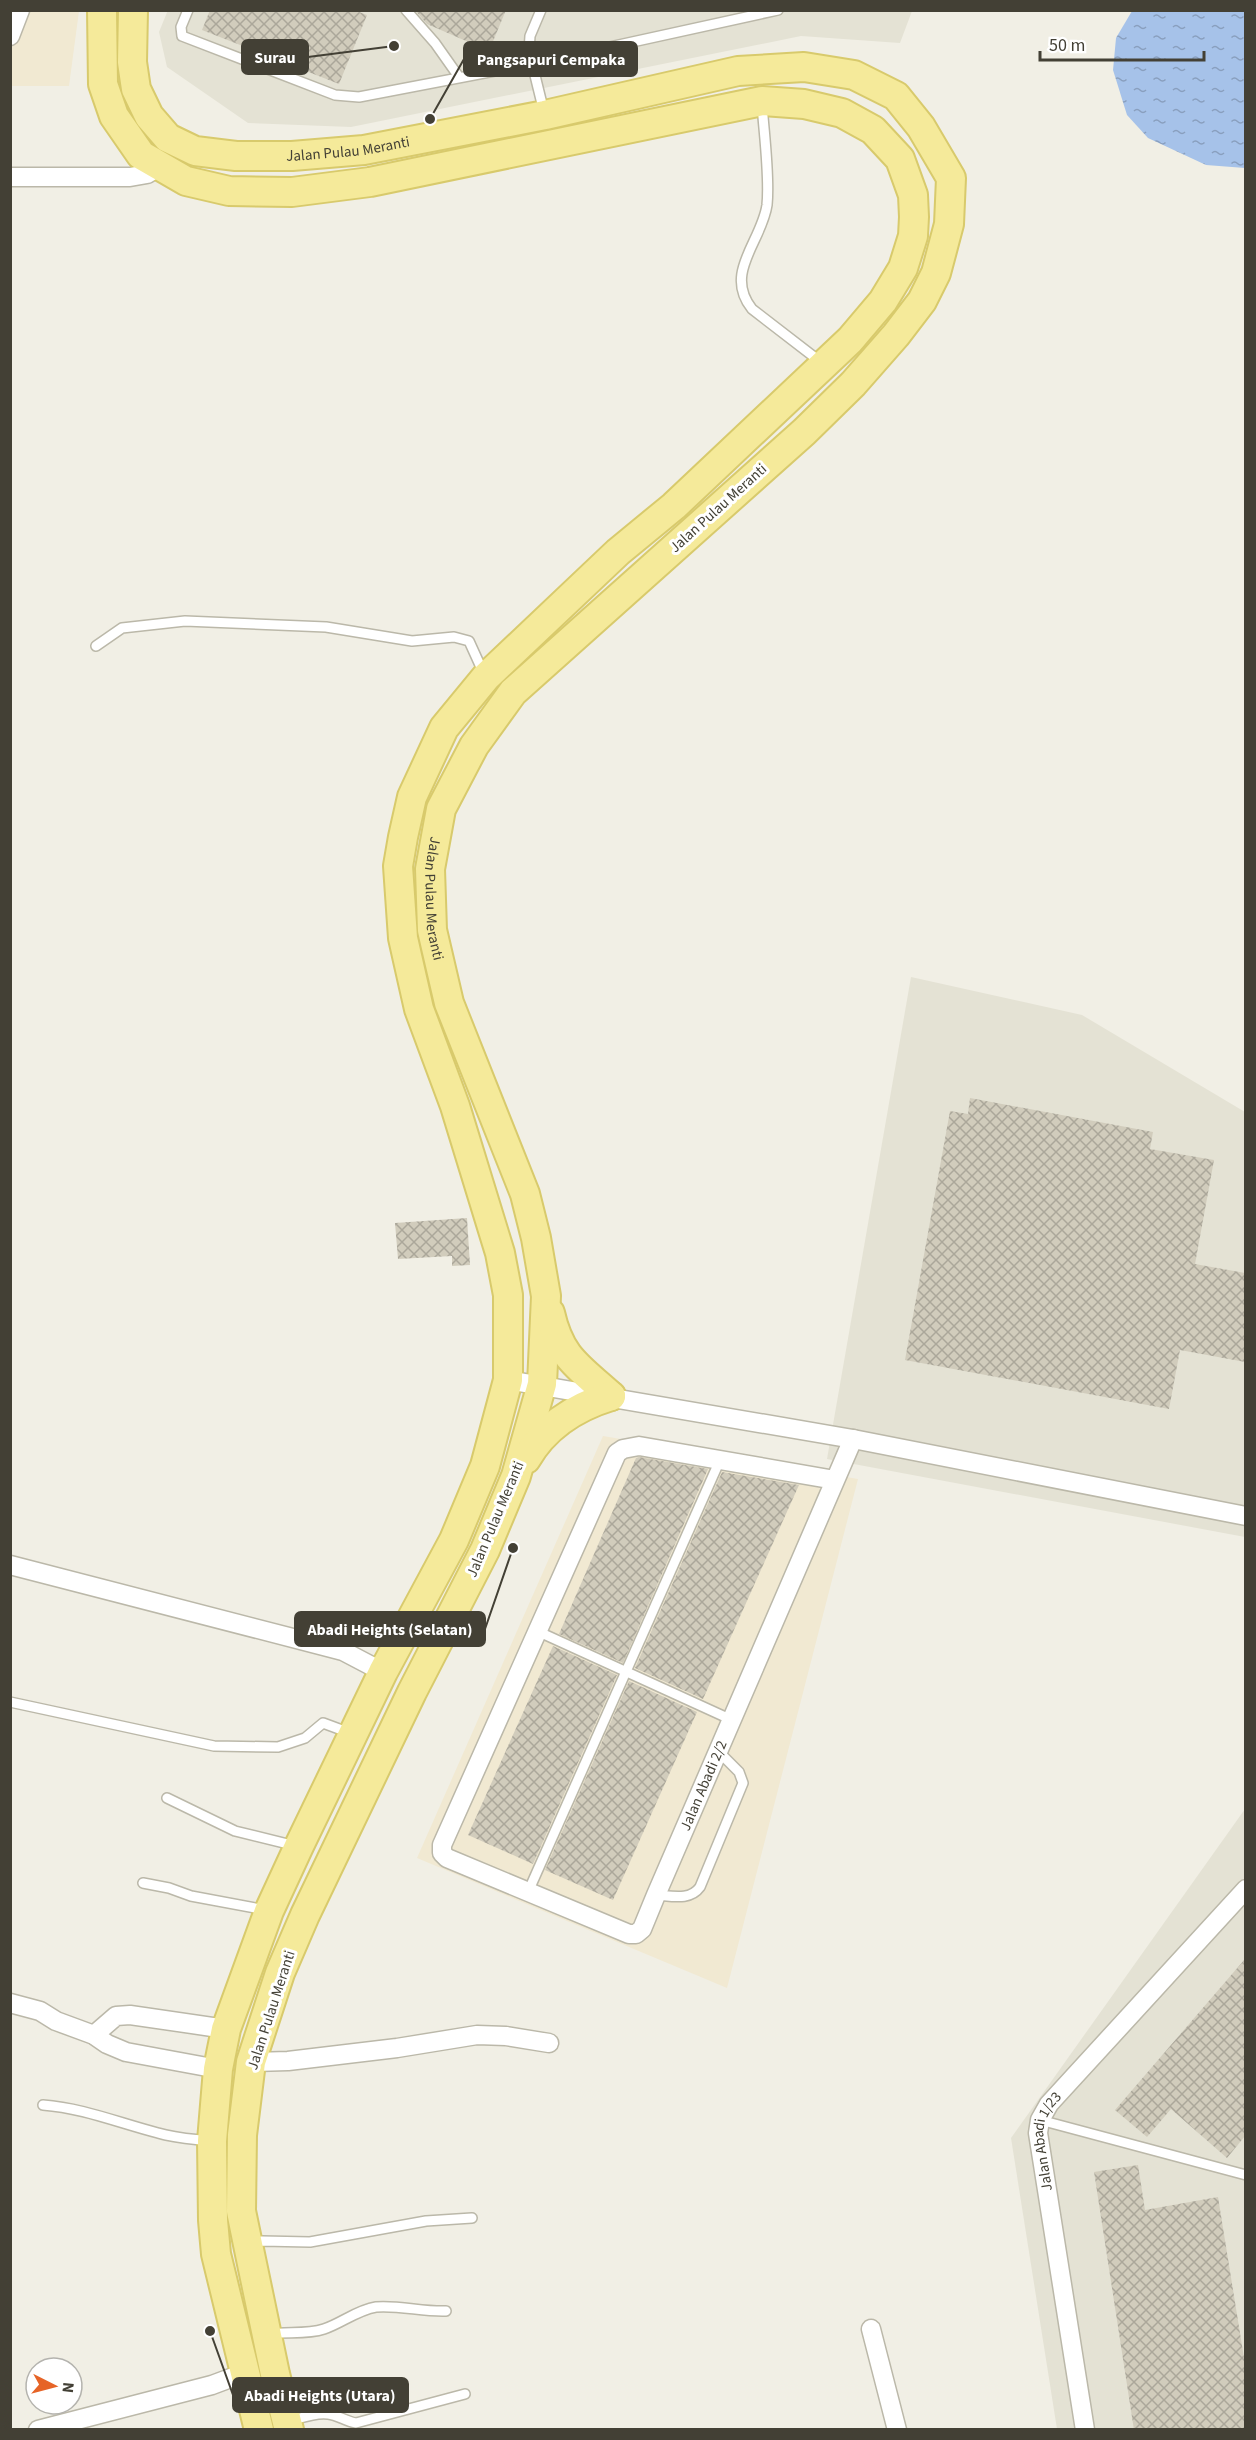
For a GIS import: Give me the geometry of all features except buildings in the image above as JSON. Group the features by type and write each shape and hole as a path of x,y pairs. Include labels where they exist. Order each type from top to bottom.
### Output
{"main road":[{"name":"Jalan Pulau Meranti","path":"102,10 103,84 114,116 141,155 186,181 229,191 292,192 370,182 762,101 804,104 842,114 873,130 900,159 913,195 913,236 903,268 883,301 850,340 825,364 674,506 618,552 486,677 444,728 412,797 398,866 403,938 419,1010 455,1106 500,1253 508,1295 508,1380 485,1467 454,1540 383,1672 299,1846 269,1911 226,2029 218,2069 212,2142 213,2220 216,2254 259,2430"},
{"name":"Jalan Pulau Meranti","path":"133,10 132,62 136,89 149,116 168,138 195,151 236,156 292,156 364,150 545,115 738,71 804,67 854,75 896,96 921,127 951,178 949,224 936,273 922,301 896,335 853,384 804,432 513,692 474,746 441,809 430,869 432,930 449,1003 525,1194 536,1238 546,1296 542,1384 516,1476 485,1550 412,1692 305,1915 280,1973 251,2062 242,2136 241,2211 266,2334 288,2426"},
{"path":"516,1476 534,1445 545,1432 574,1410 611,1396 566,1356 553,1328 546,1296"}],"street":[{"path":"10,36 20,10"},
{"path":"10,177 130,177 147,174 160,166"},
{"path":"508,1380 853,1439 1245,1516"},
{"name":"Jalan Abadi 2/2","path":"537,1631 442,1845 442,1852 447,1858 629,1934 636,1934 642,1929 853,1439"},
{"path":"537,1631 617,1453 623,1449 639,1446 835,1480"},
{"path":"10,1565 343,1651 383,1672"},
{"name":"Jalan Abadi 1/23","path":"1085,2430 1038,2133 1040,2120 1049,2104 1245,1888"},
{"path":"10,2003 40,2011 126,2052 218,2069"},
{"path":"94,2035 116,2016 130,2015 226,2029"},
{"path":"251,2062 288,2061 397,2048 477,2035 506,2036 549,2043"},
{"path":"871,2329 897,2430"},
{"path":"38,2430 212,2385 244,2373"}],"lane":[{"path":"188,10 182,27 182,36 335,95 359,97 532,64 739,14 778,10"},
{"path":"406,10 435,42 459,77"},
{"path":"541,10 530,36 532,64 545,115"},
{"path":"762,101 766,207 742,272 741,287 744,299 752,309 825,364"},
{"path":"96,646 122,628 185,621 326,627 412,641 454,637 469,641 486,677"},
{"path":"528,1892 720,1460"},
{"path":"537,1631 732,1720"},
{"path":"10,1702 214,1746 278,1747 305,1738 323,1723 352,1734"},
{"path":"656,1895 685,1896 695,1893 700,1887 743,1783 739,1772 718,1751"},
{"path":"167,1798 235,1831 299,1846"},
{"path":"143,1883 169,1888 191,1896 269,1911"},
{"path":"43,2105 105,2116 161,2134 212,2142"},
{"path":"1040,2120 1245,2175"},
{"path":"247,2244 262,2241 310,2242 426,2221 472,2218"},
{"path":"266,2334 284,2331 304,2333 324,2329 376,2307 446,2312"},
{"path":"288,2426 322,2414 331,2414 343,2421 356,2423 465,2394"}],"shaded area":[{"path":"168,10 912,11 900,43 801,36 351,127 248,123 167,67 159,32"},
{"path":"10,11 79,11 69,86 11,86"},
{"path":"911,977 1082,1015 1245,1112 1245,1537 827,1459"},
{"path":"603,1436 858,1479 727,1988 417,1858"},
{"path":"1245,1809 1245,2429 1057,2429 1011,2138"}],"water":[{"path":"1132,11 1245,11 1245,168 1206,165 1148,138 1127,115 1113,70 1116,38"}],"place":[{"name":"Surau","path":"394,46"},
{"name":"Pangsapuri Cempaka","path":"430,119"},
{"name":"Abadi Heights (Selatan)","path":"513,1548"},
{"name":"Abadi Heights (Utara)","path":"210,2331"}]}
